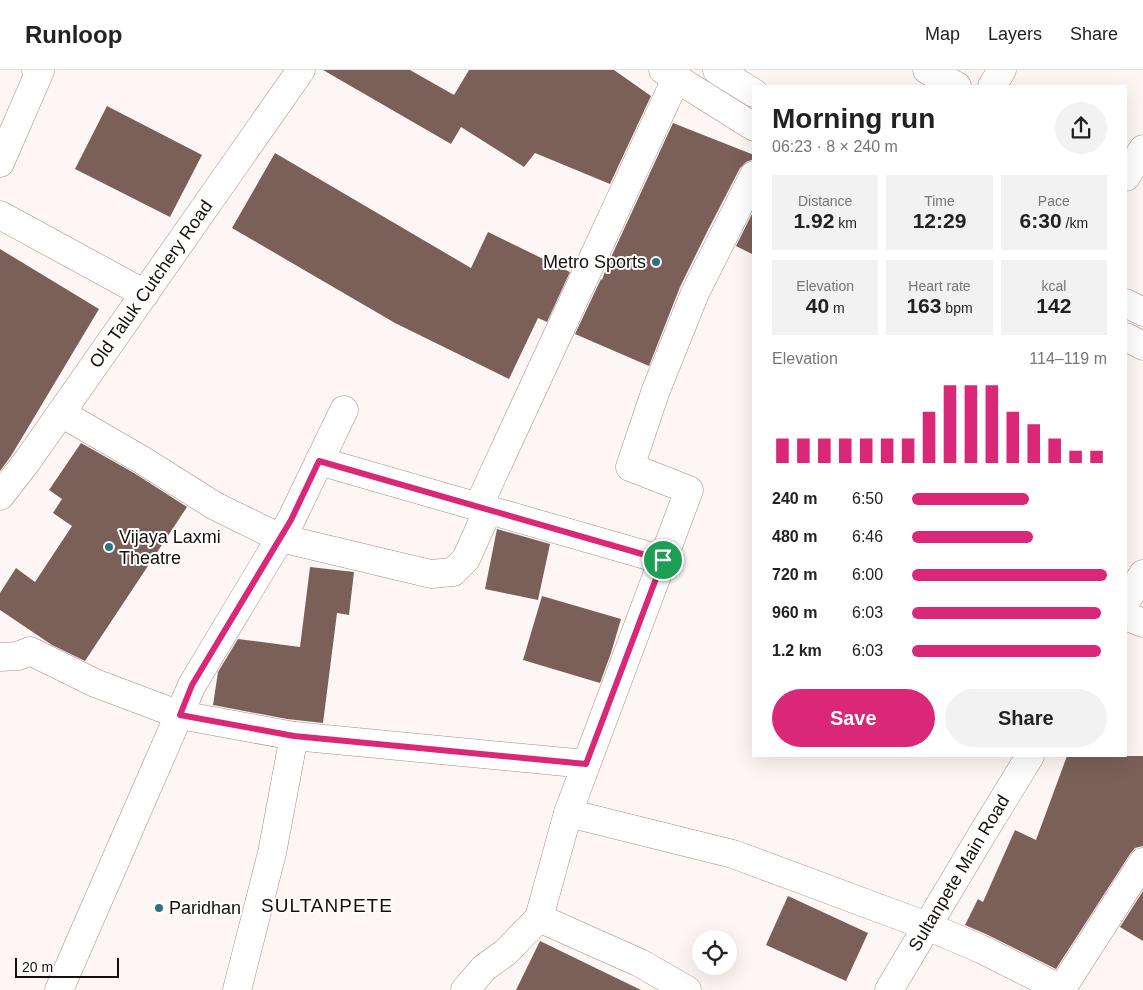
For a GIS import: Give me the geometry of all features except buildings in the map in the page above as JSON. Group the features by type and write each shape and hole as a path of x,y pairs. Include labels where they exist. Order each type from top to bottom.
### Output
{"street":[{"path":"0,163 40,72 36,70"},
{"name":"Old Taluk Cutchery Road","path":"0,496 28,460 301,70"},
{"path":"717,70 752,92"},
{"path":"927,70 955,85"},
{"path":"993,85 1002,70"},
{"path":"61,413 142,460 215,506 280,538 430,574 453,572 466,559 483,509 669,74 752,126"},
{"path":"1127,175 1143,149"},
{"path":"465,990 484,968 506,952 539,918 568,812 689,490 630,467 656,390 695,293 752,179"},
{"path":"0,215 145,294"},
{"path":"1127,304 1143,312"},
{"path":"1127,338 1143,346"},
{"path":"58,990 192,685 291,520 344,410"},
{"path":"319,461 663,560"},
{"path":"1127,599 1143,574"},
{"path":"1127,616 1143,623"},
{"path":"0,657 18,656 30,651 95,683 180,715 294,736 586,764"},
{"path":"237,990 272,853 294,736"},
{"name":"Sultanpete Main Road","path":"889,990 1029,757"},
{"path":"568,812 733,854 927,926 981,949 1062,990 1143,862"},
{"path":"539,918 640,963 687,990"}],"place":[{"name":"Metro Sports","path":"656,262"},
{"name":"Vijaya Laxmi Theatre","path":"109,547"},
{"name":"Paridhan","path":"159,908"}],"district":[{"name":"SULTANPETE","path":"327,905"}],"route":[{"path":"319,461 663,560 586,764 294,736 180,715 192,685 291,520 319,461"}]}
